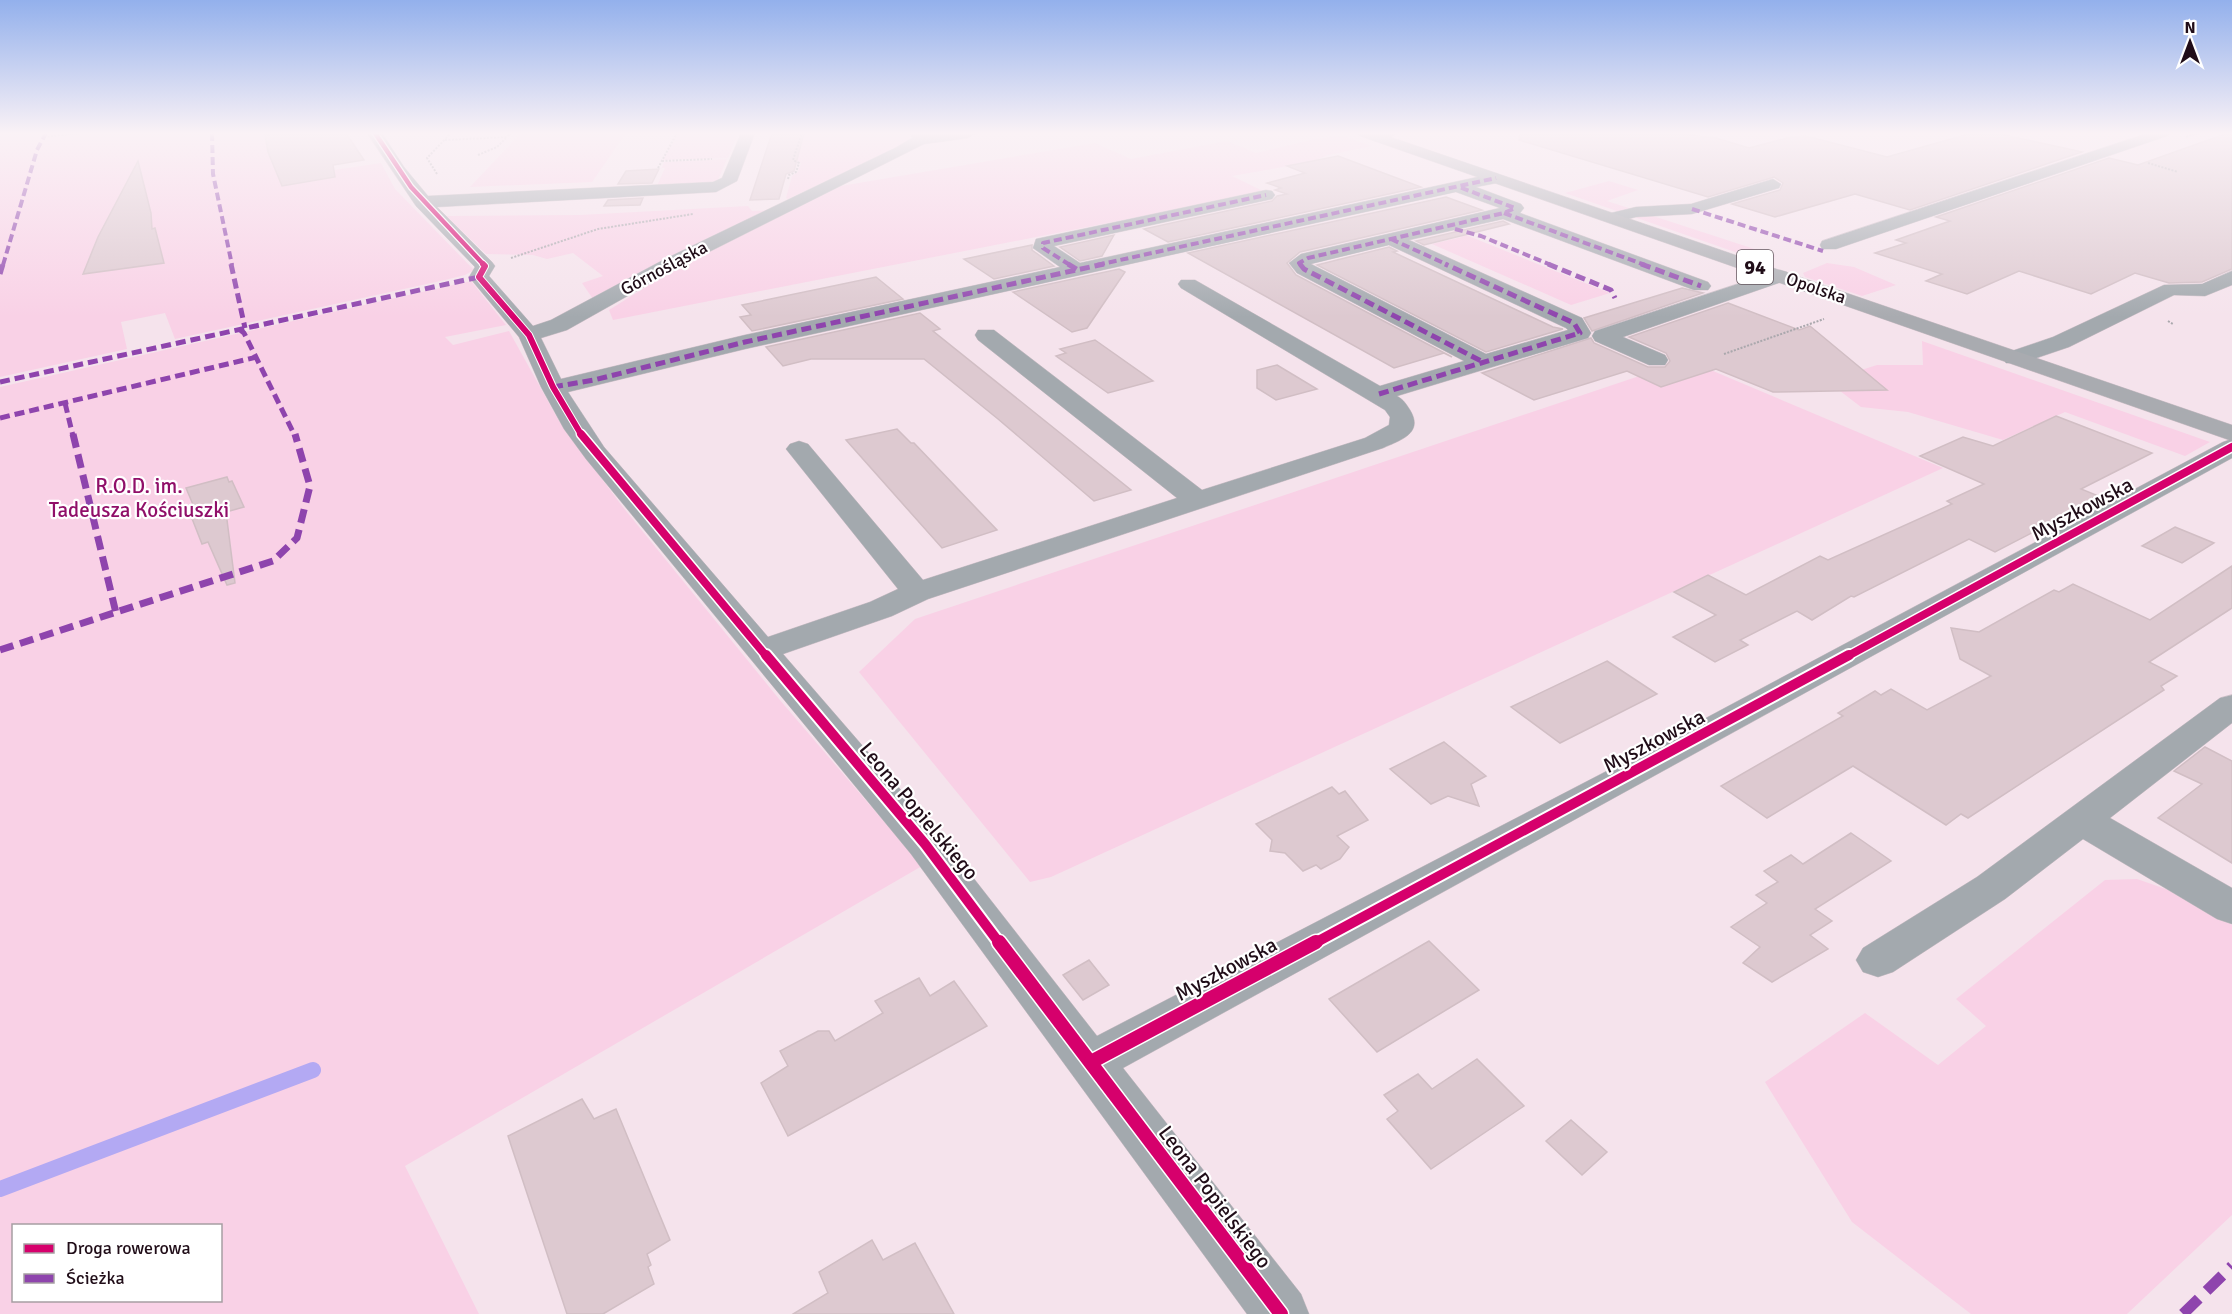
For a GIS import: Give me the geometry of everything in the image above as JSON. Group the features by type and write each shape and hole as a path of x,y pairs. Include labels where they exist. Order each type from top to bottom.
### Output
{"main road":[{"name":"Opolska","path":"1544,194 2232,433"}],"street":[{"path":"416,194 422,202 573,194"},
{"name":"Górnośląska","path":"529,335 559,325 672,263 807,194"},
{"path":"1613,218 1636,212 1692,209 1740,194"},
{"path":"1810,240 1950,194"},
{"path":"1829,245 1980,194"},
{"path":"1078,270 1043,249 1043,243 1266,195"},
{"path":"553,387 594,380 618,372 746,342 1078,270 1463,195 1497,206 1701,286"},
{"name":"Leona Popielskiego","path":"422,202 485,266 479,277 529,335 553,387 594,453 925,844 1281,1314"},
{"path":"1483,362 1300,266 1299,263 1308,258 1391,239 1497,206"},
{"path":"1378,394 1580,333 1580,328 1574,323 1391,239"},
{"path":"1657,360 1603,336 1780,276"},
{"path":"2014,358 2061,342 2171,289 2205,290 2232,277"},
{"path":"760,651 881,609 917,592 1374,443 1402,429 1402,417 1395,405 1188,284"},
{"path":"986,335 1197,500"},
{"name":"Myszkowska","path":"1091,1062 1616,782 2232,447"},
{"path":"799,449 917,592"},
{"path":"1878,960 1991,888 2232,706"},
{"path":"2080,819 2232,908"}],"path":[{"path":"511,258 598,229 694,214"},
{"path":"1724,354 1830,317"}],"green space":[{"path":"0,194 400,194 474,270 445,280 175,339 165,313 121,322 127,349 0,377"},
{"path":"787,194 798,194 788,199"},
{"path":"824,194 1253,194 613,320 609,310 699,254"},
{"path":"1569,194 1626,194 1607,201 1776,256 1761,261"},
{"path":"748,206 752,211 775,210 593,299 582,283 603,276 573,253 547,259 533,255 486,254 446,216 580,215"},
{"path":"1456,231 1610,293 1571,305 1432,244 1462,237 1451,232"},
{"path":"1827,263 1854,267 1896,285 1862,296 1805,277 1803,273"},
{"name":"R.O.D. im. Tadeusza Kościuszki","path":"471,281 506,325 445,337 453,345 509,331 559,421 622,506 779,699 922,866 405,1166 479,1314 0,1314 0,387"},
{"path":"1922,341 2210,442 2185,456 2065,412 2003,440 1908,412 1861,407 1827,381 1877,365 1923,365"},
{"path":"1687,360 1943,468 1051,877 1030,882 859,672 915,619"},
{"path":"2137,879 2183,895 2232,925 2232,1215 2127,1314 1971,1314 1852,1222 1765,1082 1865,1013 1938,1065 1986,1026 1956,999 2105,880"}],"building":[{"path":"120,194 146,194 152,229 155,228 164,263 83,274 98,237"},
{"path":"752,194 780,194 779,199 750,200"},
{"path":"1387,194 1168,242 1144,229 1272,201 1277,196"},
{"path":"1699,194 1717,194 1708,197"},
{"path":"1765,194 1854,194 1775,217 1732,204"},
{"path":"1856,194 1956,194 1910,210"},
{"path":"2003,194 2232,194 2232,269 2202,282 2169,283 2135,273 2091,294 2019,271 1967,294 1926,281 1942,274 1875,253 1906,243 1896,240 1950,221 1936,217"},
{"path":"1446,197 1482,210 1300,252 1287,263 1296,275 1452,357 1444,353 1394,368 1188,253"},
{"path":"643,198 640,205 604,206 608,200"},
{"path":"1503,221 1509,224 1424,245 1416,241"},
{"path":"1114,235 1102,256 1080,261 1060,247"},
{"path":"1032,245 1032,250 1054,266 994,279 964,259"},
{"path":"1389,247 1397,251 1393,252 1553,327 1563,329 1486,352 1317,265"},
{"path":"1119,269 1125,272 1087,328 1072,332 1013,292"},
{"path":"876,277 903,299 752,331 740,317 751,315 742,305"},
{"path":"1682,288 1703,293 1592,331 1584,318"},
{"path":"1728,303 1799,330 1810,326 1887,390 1773,392 1716,369 1661,387 1627,371 1534,400 1482,373 1591,338 1594,343 1648,367 1665,367 1670,361 1666,353 1629,337"},
{"path":"920,313 940,329 933,331 1131,490 1094,501 924,359 811,359 783,366 766,347"},
{"path":"1095,340 1153,381 1108,393 1056,356 1066,353 1060,349"},
{"path":"1277,365 1317,389 1276,400 1257,388 1257,370"},
{"path":"2056,416 2152,453 2081,489 2101,497 1995,552 1969,539 1854,597 1851,596 1812,620 1797,611 1740,640 1748,645 1715,662 1673,637 1716,615 1674,592 1708,575 1746,595 1820,556 1828,560 1952,504 1947,501 1984,484 1920,456 1963,437 1993,446"},
{"path":"897,429 911,443 914,443 997,530 942,548 846,440"},
{"path":"227,477 229,482 232,481 244,507 226,512 235,583 227,585 208,542 202,544 191,516 197,514 186,488"},
{"path":"2175,527 2214,543 2182,563 2142,546"},
{"path":"2232,566 2232,608 2149,662 2177,676 2161,686 2164,690 1968,818 1961,814 1946,825 1853,766 1767,818 1721,786 1843,716 1838,713 1875,691 1881,695 1891,689 1927,710 1991,676 1960,659 1951,628 1979,632 2054,590 2059,592 2073,584 2150,620"},
{"path":"1607,661 1657,694 1560,743 1511,707"},
{"path":"1444,742 1486,776 1471,784 1479,806 1448,796 1431,804 1390,769"},
{"path":"2205,747 2232,761 2232,863 2158,818 2202,784 2174,771"},
{"path":"1332,787 1339,794 1345,791 1368,820 1337,836 1349,847 1340,859 1321,869 1316,865 1303,871 1285,853 1270,851 1272,840 1256,824"},
{"path":"1851,833 1891,861 1815,909 1832,921 1810,935 1828,949 1772,982 1743,963 1760,947 1731,927 1767,903 1756,895 1778,882 1764,871 1791,855 1803,864"},
{"path":"1429,941 1479,990 1377,1052 1329,999"},
{"path":"1089,960 1109,985 1083,1000 1063,975"},
{"path":"919,978 930,996 954,981 987,1026 788,1136 761,1083 788,1066 780,1051 818,1031 829,1031 835,1041 883,1013 875,1001"},
{"path":"1477,1059 1524,1106 1431,1169 1387,1119 1398,1111 1384,1095 1418,1074 1432,1089"},
{"path":"582,1099 594,1119 616,1109 670,1240 647,1254 651,1265 648,1267 654,1284 603,1314 567,1314 508,1136"},
{"path":"1571,1120 1607,1152 1582,1175 1546,1141"},
{"path":"872,1240 883,1260 915,1243 954,1314 793,1314 828,1293 819,1272"}],"waterway":[{"path":"0,1189 313,1070"}],"marked path":[{"path":"0,274 24,194"},
{"path":"216,194 245,328"},
{"path":"553,387 594,380 618,372 745,342 1421,194"},
{"path":"1479,194 1515,208 1504,213 1308,258 1299,263 1304,269 1483,362"},
{"path":"1078,270 1043,248 1043,243 1266,195"},
{"path":"1692,209 1823,251"},
{"path":"1504,213 1701,286"},
{"path":"1455,229 1481,236 1611,290 1615,298"},
{"path":"1379,394 1580,333 1580,329 1574,323 1391,239"},
{"path":"0,382 479,277"},
{"path":"0,650 273,561 297,538 310,486 300,445 244,333 239,329"},
{"path":"0,418 257,357"},
{"path":"65,403 116,613"},
{"path":"2183,1314 2232,1266"}],"cycle path":[{"path":"417,194 485,266 479,277 529,335 553,387 577,429 595,453 925,844 1281,1314"},
{"path":"1091,1062 1616,782 2232,447"}]}
